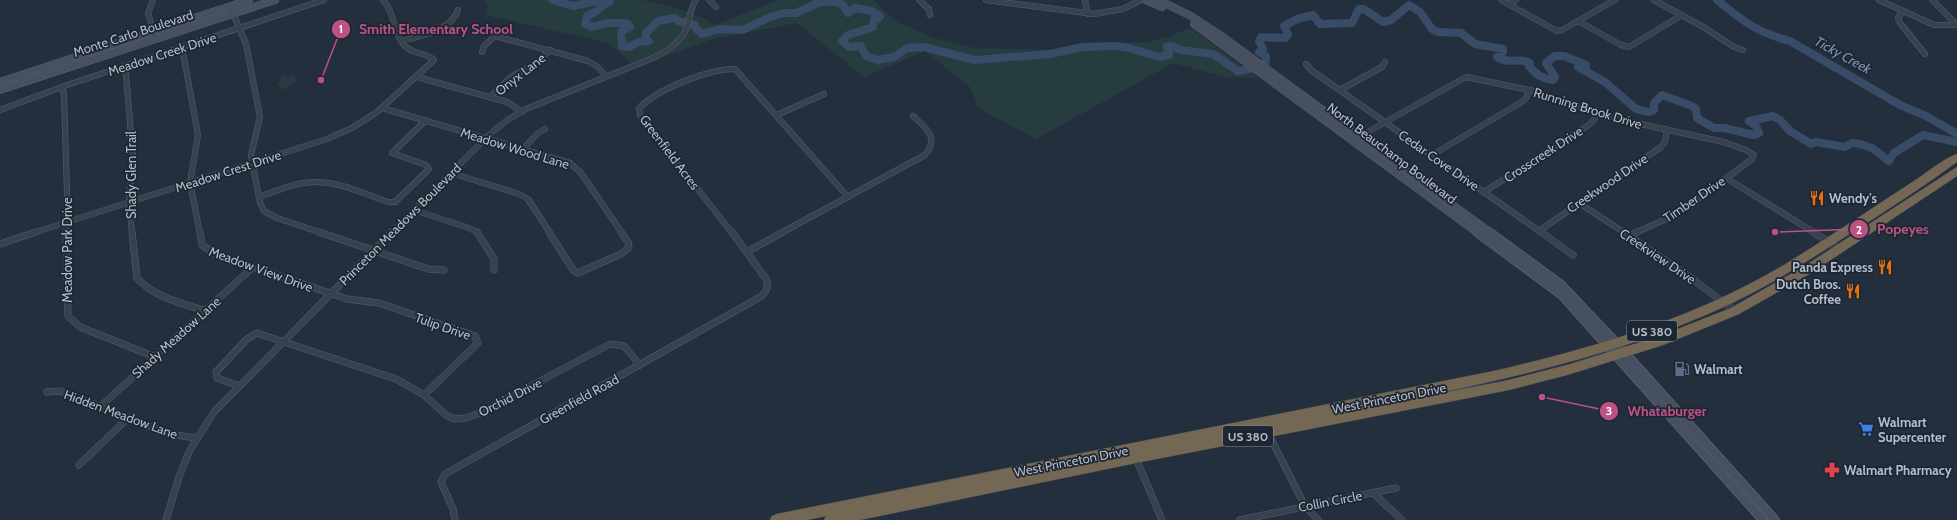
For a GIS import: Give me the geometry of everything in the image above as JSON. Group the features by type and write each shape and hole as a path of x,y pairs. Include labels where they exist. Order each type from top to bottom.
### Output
{"highway":[{"name":"West Princeton Drive","path":"1615,349 1724,302 1794,264 1956,160"},
{"name":"West Princeton Drive","path":"777,520 1265,428 1413,398 1509,385 1615,349 1680,333 1735,311 1794,279 1957,171"},
{"name":"West Princeton Drive","path":"831,520 1134,453"}],"street":[{"path":"153,0 148,13 154,35"},
{"name":"Monte Carlo Boulevard","path":"0,90 250,0"},
{"name":"Monte Carlo Boulevard","path":"0,82 275,0"},
{"name":"Meadow Creek Drive","path":"0,111 62,87 324,0"},
{"path":"384,0 388,6 401,41 441,27 456,16 458,10"},
{"name":"Princeton Meadows Boulevard","path":"166,520 184,464 195,438 214,412 486,138 502,124 522,112 662,53 675,43 684,33 691,8 696,0"},
{"path":"709,0 713,2 716,7"},
{"path":"919,0 929,9 930,15"},
{"path":"986,0 1088,14 1123,10 1140,0"},
{"path":"1024,6 1025,0"},
{"path":"1085,0 1088,14"},
{"name":"North Beauchamp Boulevard","path":"1146,0 1217,36"},
{"name":"North Beauchamp Boulevard","path":"1158,0 1191,16 1356,138 1560,284 1615,349"},
{"path":"1501,0 1557,31 1562,30 1615,0"},
{"path":"1508,4 1516,0"},
{"path":"1654,0 1682,15 1734,47 1743,50"},
{"path":"1879,0 1902,12 1934,25 1957,25"},
{"path":"1932,0 1957,25"},
{"path":"230,6 246,44 260,117 252,148 252,163 262,209 270,215 374,251 428,269 444,270"},
{"path":"1902,12 1898,18 1900,23 1925,54"},
{"path":"1578,21 1621,45 1629,47 1682,15"},
{"path":"482,52 484,46 495,36 590,62 598,67 606,77"},
{"name":"Meadow Crest Drive","path":"0,244 339,134 364,121 382,108 434,59 409,50 401,41"},
{"name":"Meadow View Drive","path":"182,47 185,56 198,135 190,183 202,245 215,254 331,294"},
{"name":"Onyx Lane","path":"490,97 510,79 534,64 550,50"},
{"path":"1340,90 1382,66 1385,62"},
{"name":"Cedar Cove Drive","path":"1306,64 1432,156 1573,255"},
{"name":"Shady Glen Trail","path":"123,67 126,74 132,141 133,158 129,202 135,270 141,285 205,311"},
{"name":"Greenfield Acres","path":"720,320 758,299 767,290 767,282 747,252 640,115 639,108 643,103 657,95 729,68 739,72 848,197"},
{"path":"417,76 510,103 522,112"},
{"name":"Running Brook Drive","path":"1385,122 1466,77 1530,90 1622,120 1724,142 1746,150 1754,155"},
{"name":"Meadow Park Drive","path":"62,87 64,95 67,193 65,222 67,309 71,320 80,327 155,357"},
{"path":"1432,156 1520,103 1526,98 1530,90"},
{"path":"777,115 824,94"},
{"name":"Meadow Wood Lane","path":"382,108 566,162 576,168 628,242 629,248 621,254 578,273 573,270 528,199 515,193 451,173"},
{"name":"Crosscreek Drive","path":"1484,192 1587,126 1594,120 1597,112"},
{"path":"747,252 921,158 931,149 933,142 931,135 913,116"},
{"path":"259,197 303,184 317,182 331,184 390,202 395,202 429,169 426,165 392,153 426,120"},
{"path":"1356,138 1385,122"},
{"path":"523,149 538,133 545,129"},
{"name":"Creekwood Drive","path":"1538,231 1661,147 1665,142 1667,130"},
{"name":"North Beauchamp Boulevard","path":"1356,138 1562,295 1615,349"},
{"name":"Timber Drive","path":"1629,236 1677,214 1751,160 1754,155"},
{"path":"1726,178 1840,249"},
{"name":"Creekview Drive","path":"1579,203 1629,236 1735,311"},
{"path":"414,210 477,232 494,258 494,270"},
{"name":"Shady Meadow Lane","path":"100,407 253,267"},
{"path":"1535,275 1540,274 1556,284 1560,284"},
{"name":"Tulip Drive","path":"331,294 351,300 379,303 475,336 478,343 424,395"},
{"name":"Greenfield Road","path":"455,520 453,509 440,479 450,471 720,320"},
{"name":"Orchid Drive","path":"239,386 217,378 216,372 218,368 252,336 261,334 396,379 424,395 446,415 456,419 466,418 480,413 610,344 617,342 623,344 640,365"},
{"path":"1615,349 1721,460 1775,520"},
{"path":"1615,349 1711,463 1763,520"},
{"name":"Hidden Meadow Lane","path":"47,392 60,391 170,434 195,438"},
{"path":"79,465 128,418"},
{"path":"1265,428 1305,506 1318,520"},
{"path":"1134,453 1162,520"},
{"path":"1711,463 1721,460"},
{"name":"Collin Circle","path":"1240,520 1396,488"},
{"name":"Collin Circle","path":"1373,493 1402,520"}],"green space":[{"path":"485,0 641,0 680,9 715,25 779,0 873,0 895,21 934,38 974,48 1062,50 1086,44 1148,42 1170,36 1190,28 1259,78 1226,77 1173,63 1036,139 978,108 971,88 925,51 864,77 797,23 713,39 636,67 608,43 486,15 488,7"},
{"path":"285,75 288,78 294,75 297,80 283,90 277,84 281,81 278,79"}],"waterway":[{"path":"552,0 573,6 601,0"},
{"path":"608,0 610,1 594,13 587,16 585,24 591,27 608,23 627,23 630,27 621,32 622,46 629,47 638,42 649,41 646,38 646,33 658,21 675,18 678,21 695,25 696,29 702,34 720,29 743,30 770,17 784,13 796,13 820,2 836,2 843,5 848,13 855,8 871,11 880,16 878,19 874,19 873,27 848,35 842,41 849,47 861,46 866,56 877,60 894,57 907,48 924,47 975,60 1050,54 1083,47 1114,46 1125,47 1160,57 1169,55 1167,47 1171,46 1181,50 1213,54 1238,71 1265,66 1266,56 1259,52 1263,49 1259,41 1261,37 1285,38 1288,34 1284,26 1297,19 1313,15 1320,24 1352,23 1359,9 1364,9 1383,22 1391,20 1409,5 1420,12 1432,29 1438,32 1461,33 1475,44 1503,49 1503,52 1497,57 1509,61 1526,61 1530,63 1529,66 1534,71 1546,79 1553,80 1555,77 1546,63 1555,56 1564,56 1586,65 1586,67 1578,67 1605,82 1636,109 1649,112 1654,110 1654,103 1662,95 1692,106 1696,109 1697,118 1714,128 1724,128 1754,135 1759,133 1756,126 1749,121 1773,116 1780,120 1790,131 1811,144 1816,142 1845,147 1852,143 1860,144 1872,148 1889,161 1894,153 1923,135 1957,142"},
{"name":"Ticky Creek","path":"1717,0 1759,30 1790,41 1900,105 1926,116 1957,134"}],"place":[{"name":"Smith Elementary School","path":"321,80"},
{"name":"Wendy's","path":"1817,198"},
{"name":"Popeyes","path":"1775,232"},
{"name":"Panda Express","path":"1885,267"},
{"name":"Dutch Bros. Coffee","path":"1853,291"},
{"name":"Walmart","path":"1682,369"},
{"name":"Whataburger","path":"1542,397"},
{"name":"Walmart Supercenter","path":"1866,429"},
{"name":"Walmart Pharmacy","path":"1832,470"}]}
